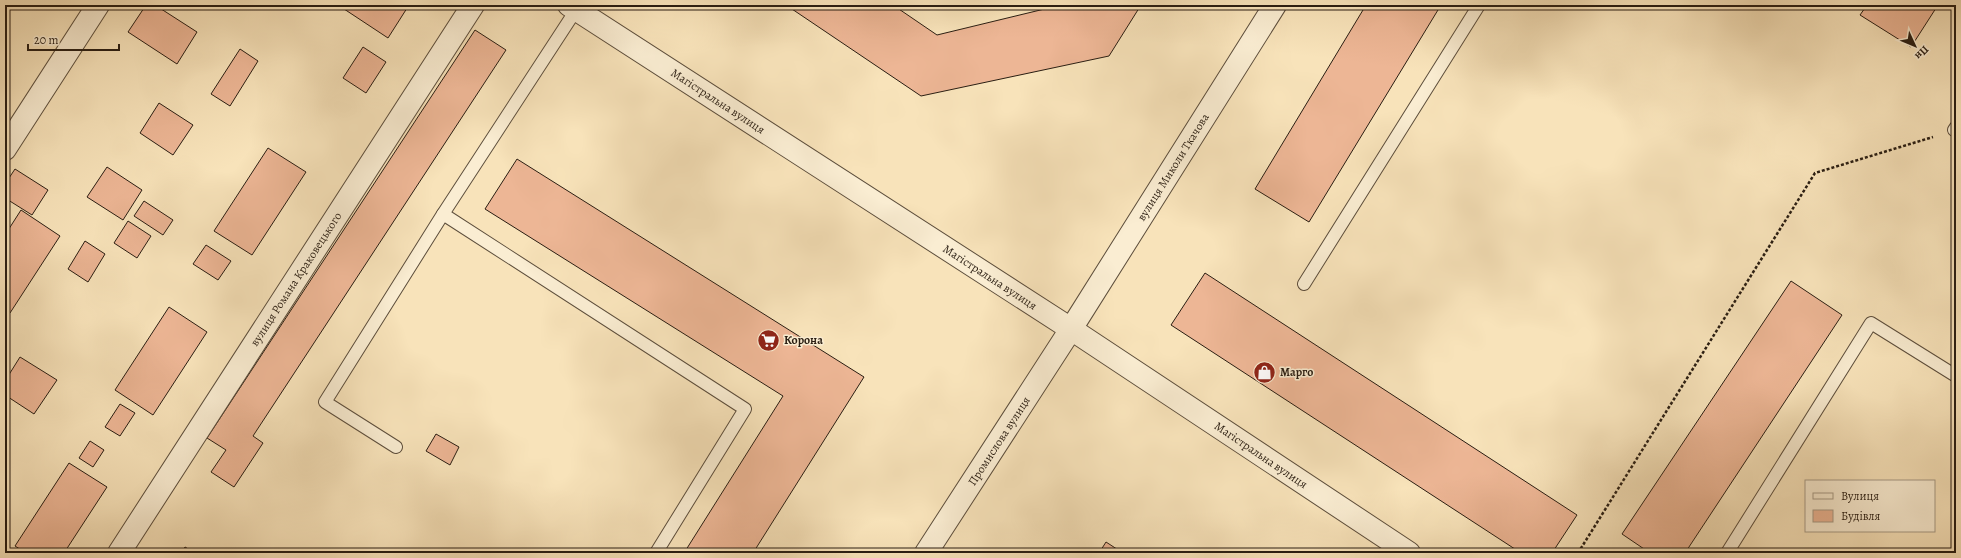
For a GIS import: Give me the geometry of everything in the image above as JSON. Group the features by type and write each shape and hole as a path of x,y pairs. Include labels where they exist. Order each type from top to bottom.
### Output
{"street":[{"path":"5,149 98,5"},
{"name":"вулиця Романа Краковецького","path":"119,553 474,5"},
{"name":"вулиця Миколи Ткачова","path":"1071,329 1275,5"},
{"name":"Магістральна вулиця","path":"573,7 1071,329 1408,553"},
{"name":"Промислова вулиця","path":"926,553 1071,329"}],"lane":[{"path":"1304,284 1479,5"},
{"path":"396,447 325,402 573,7"},
{"path":"443,214 745,409 656,553"},
{"path":"1727,553 1871,323 1956,376"}],"path":[{"path":"1578,553 1815,173 1955,128"}],"building":[{"path":"146,5 155,5 197,32 177,64 128,32"},
{"path":"338,5 409,5 388,38"},
{"path":"786,5 893,5 937,35 1061,5 1141,5 1109,56 921,96"},
{"path":"1366,5 1441,5 1309,222 1255,189"},
{"path":"1867,5 1938,5 1911,47 1860,15"},
{"path":"475,30 506,50 253,436 263,443 234,487 211,472 226,450 207,438"},
{"path":"363,47 386,62 366,93 343,78"},
{"path":"240,49 258,61 230,106 211,94"},
{"path":"159,103 193,125 173,155 140,133"},
{"path":"268,148 306,172 252,255 214,231"},
{"path":"517,159 864,377 753,553 684,553 783,396 485,209"},
{"path":"107,167 142,190 123,220 87,197"},
{"path":"15,169 48,190 32,215 5,198 5,184"},
{"path":"144,201 173,220 163,235 134,216"},
{"path":"21,210 60,236 10,313 5,310 5,235"},
{"path":"128,221 151,236 137,258 114,243"},
{"path":"85,241 105,254 88,282 68,269"},
{"path":"206,245 231,261 218,280 193,264"},
{"path":"1205,273 1577,515 1552,553 1521,553 1171,325"},
{"path":"1791,281 1842,315 1685,553 1650,553 1622,534"},
{"path":"169,307 207,332 153,415 115,390"},
{"path":"20,357 57,380 34,414 5,395 5,381"},
{"path":"120,404 135,413 120,436 105,427"},
{"path":"436,434 459,447 450,465 426,451"},
{"path":"90,441 104,450 93,467 79,458"},
{"path":"69,463 107,487 64,553 26,553 15,546"},
{"path":"1106,542 1123,553 1099,553"},
{"path":"185,547 195,553 181,553"}],"place":[{"name":"Корона","path":"769,340"},
{"name":"Марго","path":"1265,372"}]}
